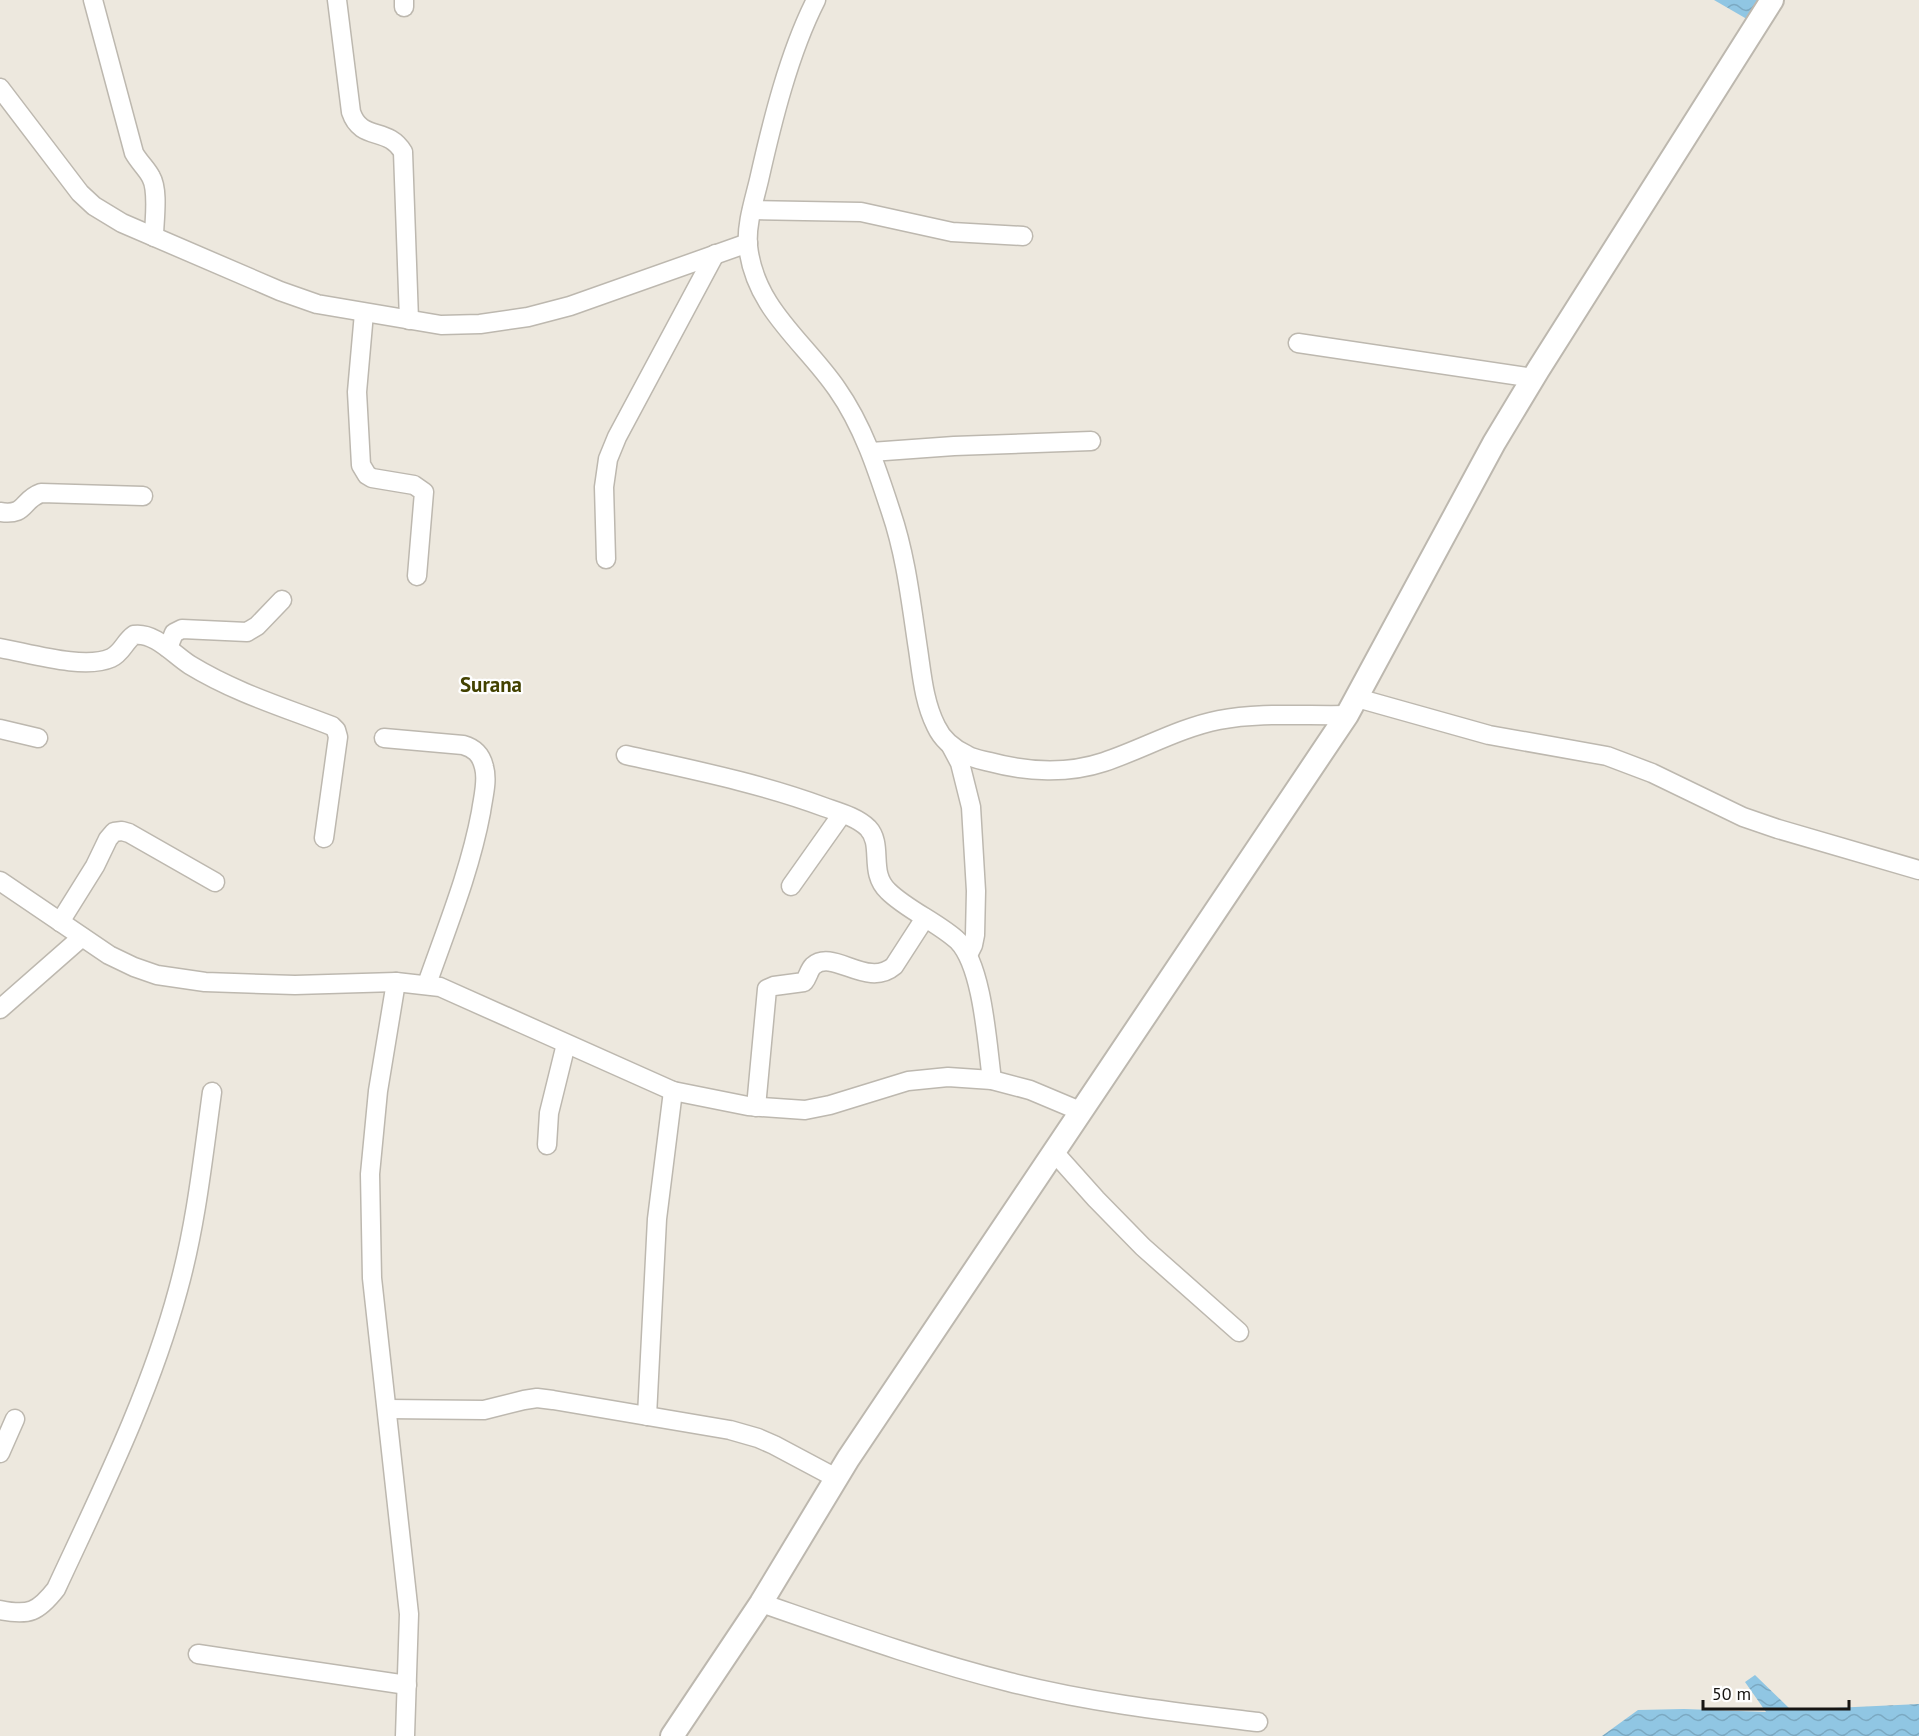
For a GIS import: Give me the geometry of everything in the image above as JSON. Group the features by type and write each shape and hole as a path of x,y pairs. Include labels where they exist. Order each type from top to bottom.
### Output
{"street":[{"path":"93,0 134,153 139,163 151,176 154,185 154,237"},
{"path":"337,0 351,112 355,122 361,128 392,139 402,152 409,320"},
{"path":"816,0 798,42 771,129 752,210 748,243 755,279 764,297 774,313 837,388 859,425 871,452 894,521 905,570 927,705 938,730 951,746 960,763 971,807 976,891 975,935 968,955"},
{"path":"672,1736 761,1604 836,1478 1352,707 1494,443 1772,0"},
{"path":"0,88 80,192 94,206 122,223 252,279 317,304 441,325 480,324 528,317 570,306 748,243"},
{"path":"752,210 861,212 952,232 1023,236"},
{"path":"606,559 604,487 608,459 617,437 715,254"},
{"path":"364,313 357,392 361,465 367,475 372,478 414,485 424,492 417,576"},
{"path":"1298,344 1533,378"},
{"path":"871,452 1091,441"},
{"path":"0,513 19,512 32,497 40,493 143,496"},
{"path":"168,648 174,633 182,629 239,632 252,630 282,600"},
{"path":"0,648 83,662 96,662 118,653 130,638 140,634 145,635 168,648 188,664 224,684 332,726 338,737 337,752 324,838"},
{"path":"951,746 967,756 1017,769 1071,769 1089,767 1187,728 1219,720 1352,707 1607,756 1652,773 1743,817 1919,870"},
{"path":"0,729 38,738"},
{"path":"384,738 463,745 473,748 480,756 484,767 485,787 471,858 427,984"},
{"path":"626,755 774,789 842,814 869,828 874,837 877,870 882,885 894,897 957,941 968,955 975,971 992,1080"},
{"path":"791,886 842,814"},
{"path":"60,922 114,832 129,833 215,882"},
{"path":"0,881 109,955 158,975 206,982 295,985 396,982 427,984 440,987 673,1091 756,1107 805,1110 830,1105 908,1081 948,1077 992,1080 1030,1090 1080,1111"},
{"path":"756,1107 768,989 804,982 811,968 821,962 829,961 872,974 887,972 894,966 925,918"},
{"path":"0,1009 82,937"},
{"path":"396,982 378,1091 370,1174 372,1278 409,1614 405,1736"},
{"path":"547,1145 549,1113 566,1044"},
{"path":"647,1416 657,1219 673,1091"},
{"path":"0,1610 22,1614 31,1611 46,1602 56,1589 128,1430 160,1349 181,1280 193,1230 212,1092"},
{"path":"1054,1152 1143,1247 1239,1332"},
{"path":"387,1409 484,1410 537,1398 730,1430 758,1438 836,1478"},
{"path":"0,1453 15,1419"},
{"path":"761,1604 1010,1683 1137,1707 1258,1722"},
{"path":"198,1654 406,1685"}],"water":[{"path":"1714,0 1763,0 1752,22"},
{"path":"1755,1675 1791,1710 1919,1704 1919,1736 1602,1736 1638,1710 1766,1712 1745,1682"}],"district":[{"name":"Surana","path":"491,685"}]}
